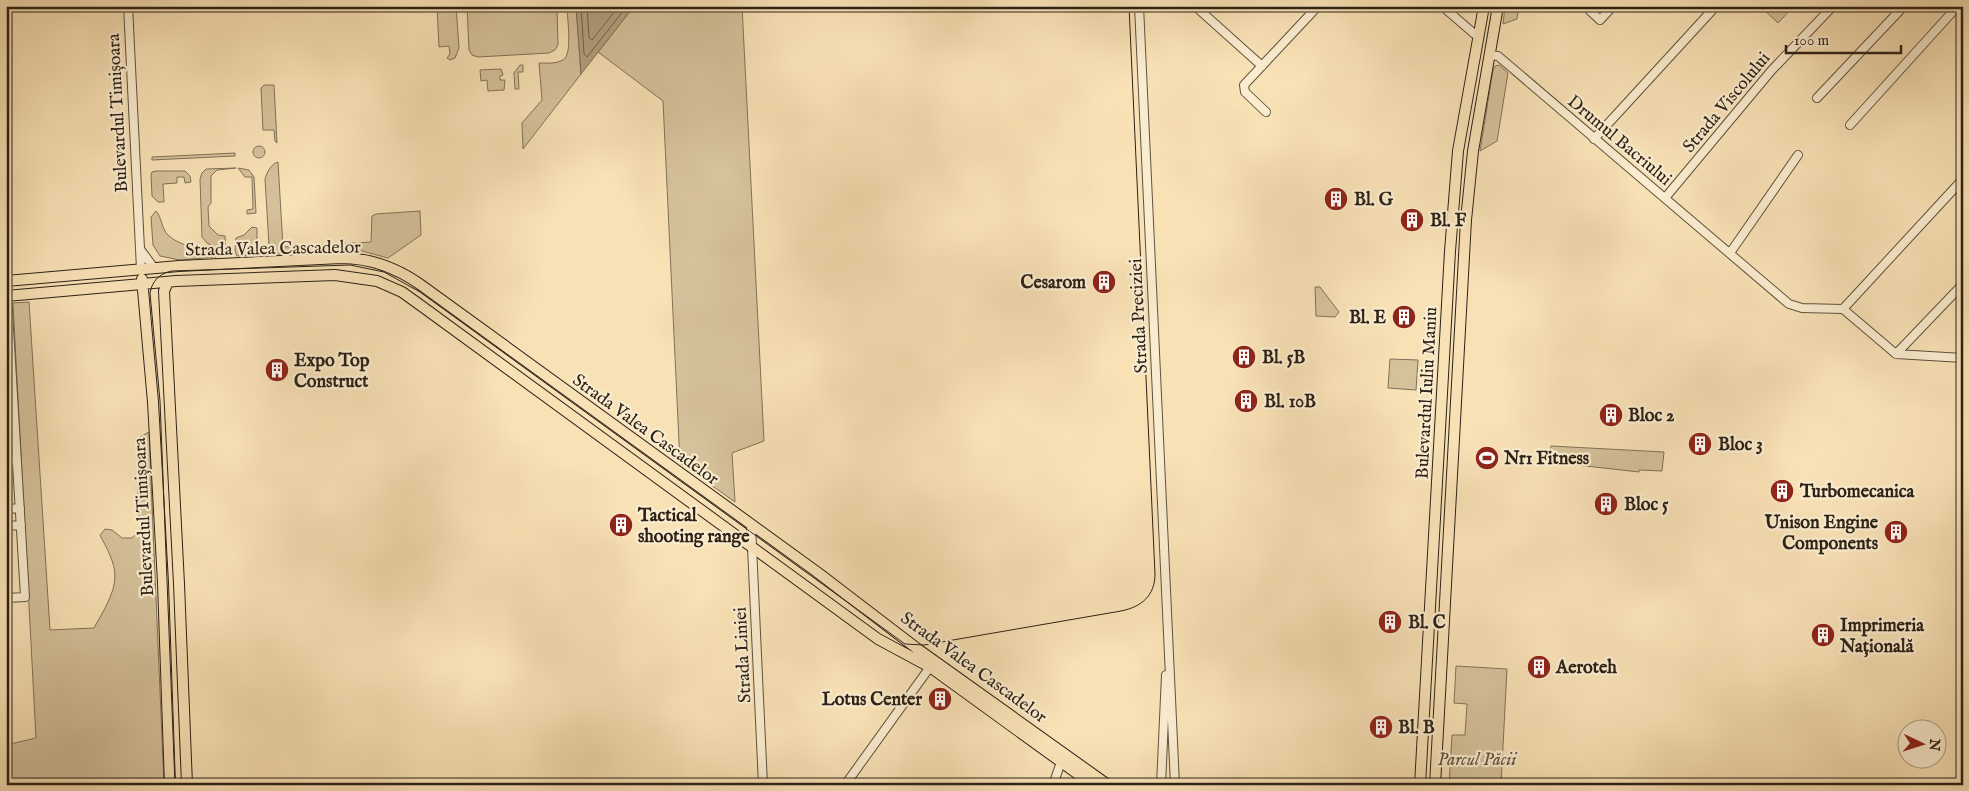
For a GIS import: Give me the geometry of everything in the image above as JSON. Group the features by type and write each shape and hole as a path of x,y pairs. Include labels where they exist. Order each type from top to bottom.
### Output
{"main road":[{"name":"Bulevardul Iuliu Maniu","path":"1420,785 1452,210 1458,151 1484,6"},
{"name":"Bulevardul Iuliu Maniu","path":"1435,785 1466,220 1472,151 1498,6"},
{"path":"1476,52 1489,55"},
{"path":"341,258 341,275"},
{"name":"Strada Valea Cascadelor","path":"6,281 154,268 341,258 380,264 404,274 817,572 919,650 1108,785"},
{"path":"154,268 164,285"},
{"path":"141,269 164,285"},
{"name":"Bulevardul Timișoara","path":"141,269 154,428 170,785"},
{"name":"Strada Valea Cascadelor","path":"7,296 142,284 164,285 341,275 377,281 402,292 878,638 930,668 1093,785"},
{"name":"Bulevardul Timișoara","path":"164,285 187,785"},
{"path":"496,360 506,347"},
{"path":"568,413 578,400"}],"street":[{"name":"Bulevardul Timișoara","path":"128,6 141,269"},
{"name":"Strada Preciziei","path":"1139,6 1168,625 1168,676 1175,785"},
{"path":"1194,6 1262,66"},
{"path":"1442,6 1478,37"},
{"path":"1585,6 1600,20 1613,6"},
{"path":"1594,139 1716,6"},
{"name":"Strada Viscolului","path":"1665,198 1770,71 1833,6"},
{"path":"1817,98 1904,6"},
{"path":"1266,112 1244,92 1243,87 1316,7"},
{"path":"1850,126 1953,8 1963,15"},
{"name":"Drumul Bacriului","path":"1489,55 1498,56 1793,306 1843,309"},
{"path":"1730,253 1798,155"},
{"path":"1962,357 1896,354 1843,309 1963,179"},
{"path":"140,249 154,268"},
{"path":"1896,354 1963,284"},
{"path":"6,598 25,597 9,364 7,296"},
{"path":"6,461 17,460"},
{"path":"6,509 20,508"},
{"path":"6,526 21,525"},
{"name":"Strada Liniei","path":"751,525 763,785"},
{"path":"845,785 930,668"},
{"name":"Strada Preciziei","path":"1161,785 1168,676"},
{"path":"1053,785 1061,762"},
{"path":"1156,785 1161,771"}],"green space":[{"path":"6,6 10,92 6,92"},
{"path":"437,6 456,6 459,48 455,58 450,60 447,58 450,54 449,46 439,47"},
{"path":"467,6 557,6 558,45 555,50 549,53 478,57 472,55 469,50"},
{"path":"567,6 576,6 581,74 523,149 522,123 542,100 539,63 563,60 568,51"},
{"path":"629,6 742,6 764,441 732,453 735,502 680,463 663,101 598,52 631,10"},
{"path":"1505,6 1519,6 1517,19 1503,24"},
{"path":"1760,6 1794,6 1778,23"},
{"path":"520,65 523,65 523,72 518,72 519,89 515,89 514,73"},
{"path":"1499,65 1508,73 1497,141 1480,151 1493,70 1495,66"},
{"path":"501,69 503,75 500,76 500,80 505,80 504,90 488,91 487,80 481,81 480,70"},
{"path":"264,85 274,85 277,143 274,130 263,130 261,88"},
{"path":"257,146 261,146 265,152 261,158 257,158 253,154 253,150"},
{"path":"235,153 235,156 152,160 152,157"},
{"path":"278,162 283,247 371,242 372,216 376,214 420,211 421,235 388,258 358,250 274,253 269,245 265,179 273,165"},
{"path":"236,168 217,170 211,176 211,203 208,207 209,226 218,235 225,236 226,253 207,243 202,237 200,179 206,169"},
{"path":"238,168 249,170 254,177 256,213 247,214 247,210 253,209 252,177 245,177"},
{"path":"185,171 190,176 191,182 185,183 184,177 177,177 177,183 163,184 164,202 158,202 152,196 151,175 152,172"},
{"path":"156,211 164,230 174,240 216,257 180,260 160,256 153,245 151,217"},
{"path":"252,227 257,228 257,250 251,255 237,256 235,251 236,238 244,235"},
{"path":"1315,287 1320,287 1339,312 1335,317 1316,316"},
{"path":"29,302 50,630 94,628 108,603 113,590 115,571 110,555 100,535 105,529 112,530 122,538 132,538 139,531 141,523 137,507 140,437 149,432 164,785 6,785 6,745 36,738 13,303"},
{"path":"1390,359 1418,360 1416,390 1388,388"},
{"path":"1551,446 1664,452 1662,471 1639,470 1639,472 1550,462"},
{"name":"Parcul Păcii","path":"1456,666 1507,669 1501,785 1449,785 1452,735 1465,735 1467,704 1454,703"}],"water":[{"path":"576,6 629,6 631,10 581,74"}],"tram line":[{"path":"175,785 160,401 150,293 157,278 172,271 350,265 384,272 420,292 905,644 924,645 1121,611 1135,607 1146,599 1152,589 1155,574 1129,6"}],"place":[{"name":"Bl. G","path":"1336,199"},
{"name":"Bl. F","path":"1412,220"},
{"name":"Cesarom","path":"1104,282"},
{"name":"Bl. E","path":"1404,317"},
{"name":"Bl. 5B","path":"1244,357"},
{"name":"Expo Top Construct","path":"277,370"},
{"name":"Bl. 10B","path":"1246,401"},
{"name":"Bloc 2","path":"1611,415"},
{"name":"Bloc 3","path":"1700,444"},
{"name":"Nr1 Fitness","path":"1487,458"},
{"name":"Turbomecanica","path":"1782,491"},
{"name":"Bloc 5","path":"1606,504"},
{"name":"Tactical shooting range","path":"621,525"},
{"name":"Unison Engine Components","path":"1896,532"},
{"name":"Bl. C","path":"1390,622"},
{"name":"Imprimeria Națională","path":"1823,635"},
{"name":"Aeroteh","path":"1539,667"},
{"name":"Lotus Center","path":"940,699"},
{"name":"Bl. B","path":"1381,727"}]}
